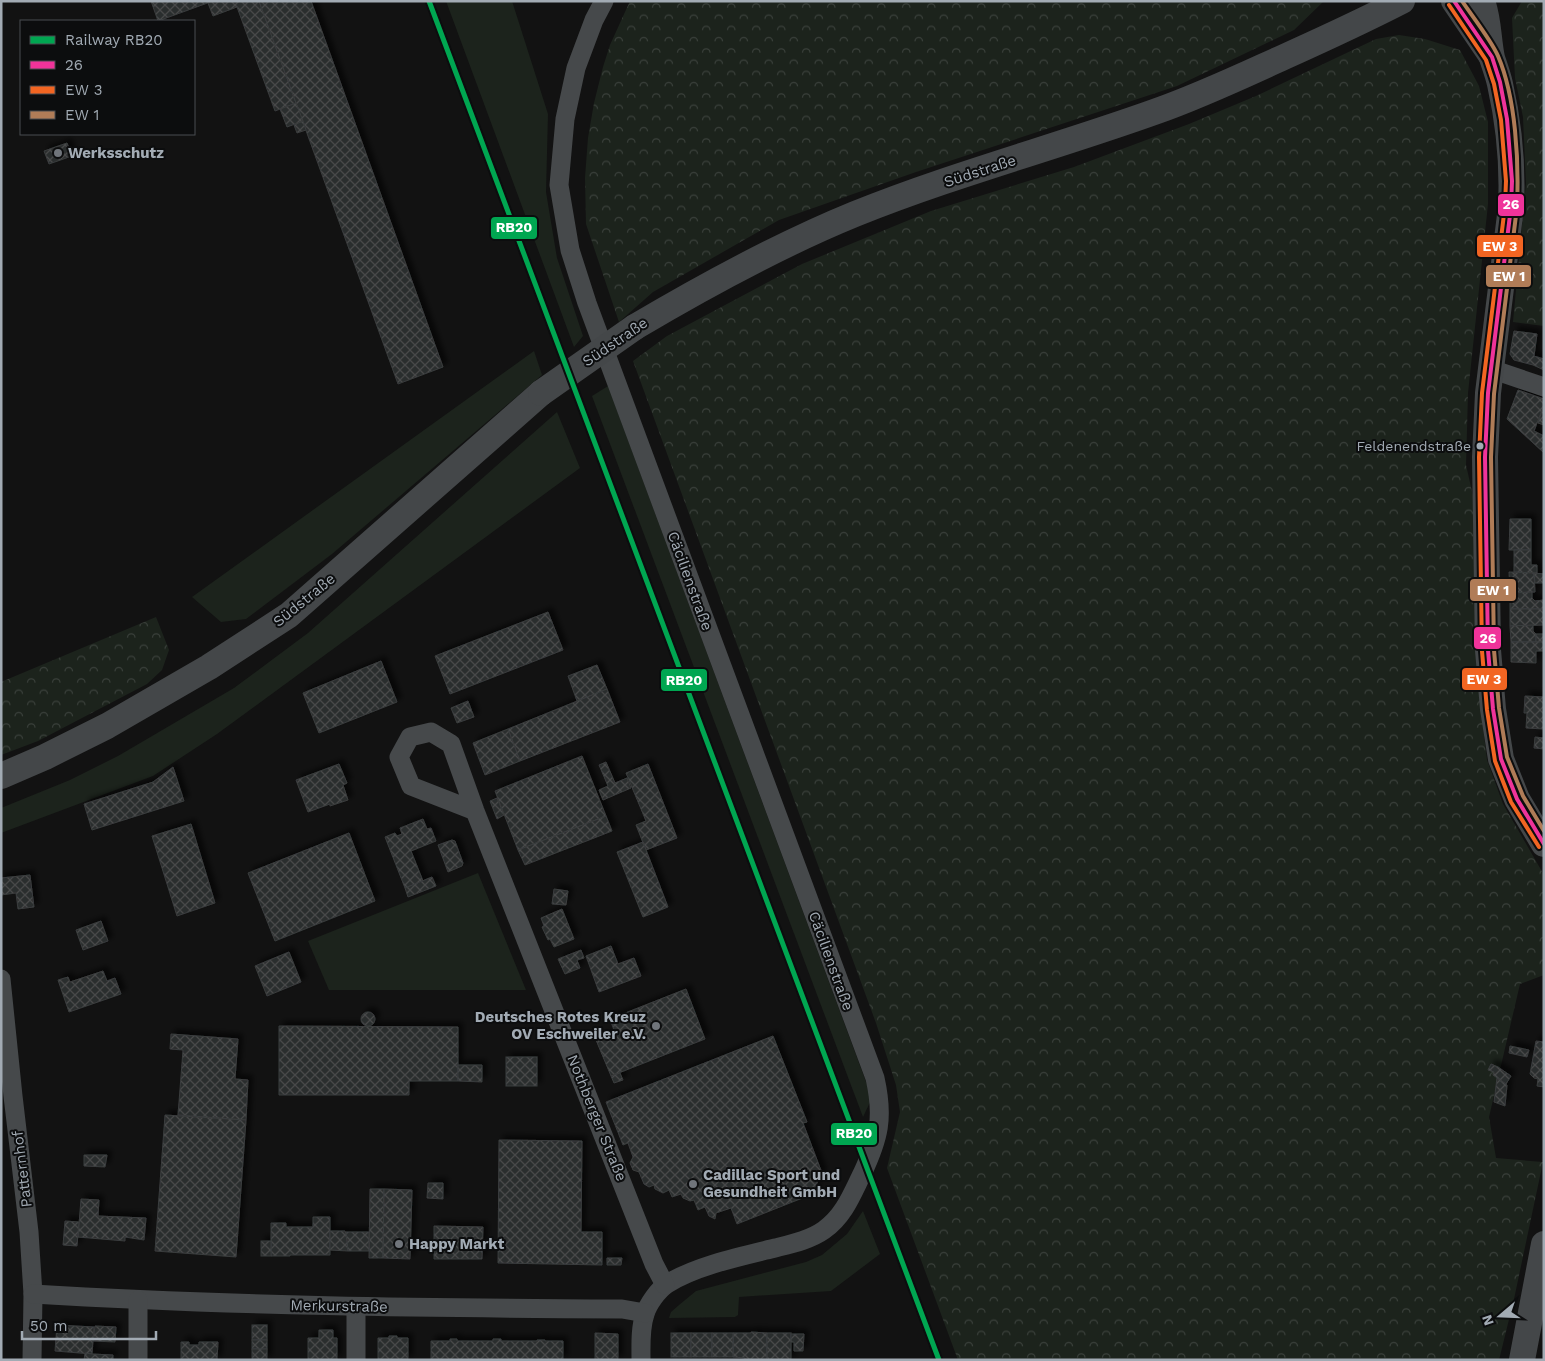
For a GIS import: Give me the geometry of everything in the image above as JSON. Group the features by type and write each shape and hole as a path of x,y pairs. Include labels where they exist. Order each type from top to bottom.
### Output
{"main road":[{"name":"Südstraße","path":"1308,46 1364,1"},
{"name":"Südstraße","path":"1,776 45,757 107,726 209,667 289,615 541,393 635,327 694,292 791,242 855,214 920,190 1159,110 1246,74 1402,1"},
{"path":"1454,1 1492,57"},
{"path":"1482,1 1487,14 1492,57 1500,82 1507,119 1512,181 1511,207 1488,394 1485,457 1488,650 1493,709 1501,759 1517,799 1544,844"},
{"path":"1522,1360 1544,1244"}],"street":[{"name":"Cäcilienstraße","path":"604,1 594,20 576,68 565,119 560,186 570,250 587,303 875,1078 880,1100 880,1126 870,1155 845,1209 825,1230 801,1241 693,1271 665,1284"},
{"path":"1492,369 1544,387"},
{"name":"Nothberger Straße","path":"475,811 411,786 399,757 410,737 431,732 451,744 475,811 654,1264 665,1284"},
{"name":"Patternhof","path":"1,979 29,1232 33,1294 32,1360"},
{"path":"641,1360 645,1313 654,1297 665,1284"},
{"name":"Merkurstraße","path":"33,1294 138,1300 356,1306 622,1309 645,1313"},
{"path":"138,1300 138,1360"},
{"path":"356,1306 356,1360"}],"green space":[{"path":"446,1 512,1 548,114 546,192 557,258 583,336 574,347"},
{"path":"630,1 1324,1 1294,30 1177,86 916,172 779,220 653,292 619,322 586,224 585,178 588,138 603,67 610,45"},
{"path":"1522,1 1544,1 1544,326 1513,322 1526,183 1523,117 1515,78 1512,18"},
{"path":"1399,35 1425,39 1460,50 1479,86 1488,122 1488,204 1468,393 1466,465 1476,509 1481,711 1487,760 1503,804 1544,875 1544,975 1520,984 1489,1117 1496,1158 1543,1162 1499,1360 958,1360 887,1168 900,1112 896,1085 876,1023 633,361 667,336 802,264 931,211 1074,167 1189,124 1256,96 1376,39"},
{"path":"534,351 542,375 332,554 246,619 221,622 192,597"},
{"path":"608,386 872,1098 863,1117 592,396"},
{"path":"557,412 580,468 217,734 153,776 1,833 1,808 70,780 118,756 234,688 308,633"},
{"path":"156,617 169,650 162,670 147,684 38,741 1,755 1,682"},
{"path":"478,873 526,990 329,990 308,941"},
{"path":"863,1211 880,1254 831,1291 739,1297 738,1315 735,1317 669,1318 671,1312 696,1291 806,1262 822,1255 847,1234"}],"building":[{"path":"151,1 213,1 161,20 158,20"},
{"path":"213,1 259,1 296,103 275,111 237,7 213,16 208,3"},
{"path":"259,1 311,1 443,367 398,384"},
{"path":"296,103 303,121 287,127 280,109"},
{"path":"303,121 306,130 297,133 294,125"},
{"name":"Werksschutz","path":"67,143 72,156 49,164 44,151"},
{"path":"1514,331 1537,334 1534,356 1544,359 1544,370 1514,360 1510,354"},
{"path":"1518,390 1544,399 1544,405 1534,431 1544,436 1544,453 1507,419"},
{"path":"1544,405 1544,425 1538,423"},
{"path":"1510,519 1531,519 1531,550 1509,550"},
{"path":"1514,550 1531,550 1531,565 1537,565 1537,573 1514,572"},
{"path":"1509,572 1534,573 1535,592 1510,593"},
{"path":"1534,573 1544,574 1544,583 1535,583"},
{"path":"1532,592 1532,598 1535,601 1544,600 1544,609 1510,609 1510,593"},
{"path":"1510,609 1544,609 1544,625 1510,626"},
{"path":"548,612 563,650 450,694 435,656"},
{"path":"1533,625 1536,642 1511,642 1510,626"},
{"path":"1536,634 1544,634 1544,642 1536,642"},
{"path":"1511,642 1544,642 1544,651 1536,651 1536,663 1511,662"},
{"path":"381,661 397,702 319,733 303,693"},
{"path":"597,665 607,689 577,701 568,676"},
{"path":"607,689 620,722 520,761 508,729"},
{"path":"1525,696 1544,697 1544,729 1526,728 1527,713 1524,713"},
{"path":"468,701 474,717 457,723 451,708"},
{"path":"508,729 520,761 485,775 473,743"},
{"path":"1535,737 1544,738 1544,749 1534,748"},
{"path":"582,756 606,816 518,850 495,791"},
{"path":"606,762 615,783 627,778 631,788 603,800 599,790 608,786 599,765"},
{"path":"339,764 347,783 343,785 348,800 308,812 296,780"},
{"path":"648,764 677,838 646,850 636,825 646,821 626,773"},
{"path":"173,767 184,801 92,830 84,804 153,782"},
{"path":"497,798 504,815 497,819 490,801"},
{"path":"606,816 612,831 525,865 518,850"},
{"path":"423,819 427,829 431,828 436,841 411,851 423,881 405,888 385,837 395,833 397,836 402,834 400,828"},
{"path":"191,824 215,903 177,916 152,836"},
{"path":"349,833 375,901 275,941 248,873"},
{"path":"452,840 455,841 463,863 462,866 448,872 438,845"},
{"path":"643,842 668,907 643,917 617,852"},
{"path":"30,875 34,907 18,909 16,893 1,895 1,878"},
{"path":"432,877 436,886 408,897 405,888"},
{"path":"554,889 568,891 566,905 552,904"},
{"path":"562,909 574,939 554,947 550,939 548,940 542,927 544,926 541,918"},
{"path":"101,921 108,941 83,950 76,930"},
{"path":"611,946 618,964 634,958 641,976 599,992 586,956"},
{"path":"581,950 584,958 577,960 580,968 565,974 558,959"},
{"path":"289,952 301,982 267,996 255,966"},
{"path":"103,971 107,981 115,978 121,994 69,1012 58,980 68,977 70,982"},
{"name":"Deutsches Rotes Kreuz OV Eschweiler e.V.","path":"686,989 705,1039 611,1076 596,1040 615,1033 610,1019"},
{"path":"368,1012 373,1014 375,1019 373,1024 368,1026 363,1024 361,1019 363,1014"},
{"path":"279,1026 458,1027 458,1081 409,1081 409,1095 279,1095"},
{"path":"171,1034 238,1039 235,1079 248,1080 246,1120 178,1115 183,1050 170,1049"},
{"path":"773,1036 807,1122 803,1123 822,1173 814,1189 803,1194 805,1197 737,1224 731,1208 716,1213 715,1219 709,1216 705,1207 698,1210 694,1200 690,1201 683,1198 681,1194 672,1197 669,1190 663,1193 655,1189 654,1185 649,1187 644,1184 639,1172 633,1170 630,1163 633,1157 628,1143 623,1145 606,1102"},
{"path":"1536,1041 1544,1042 1544,1087 1537,1086 1538,1079 1530,1074"},
{"path":"1510,1046 1529,1050 1527,1057 1509,1053"},
{"path":"506,1057 537,1057 537,1086 506,1086"},
{"path":"1491,1064 1511,1076 1506,1084 1493,1075 1494,1072 1488,1070"},
{"path":"458,1065 482,1065 482,1082 458,1081"},
{"path":"620,1073 623,1080 614,1083 611,1076"},
{"path":"1497,1078 1507,1085 1505,1106 1494,1102"},
{"path":"165,1115 246,1120 236,1257 155,1251"},
{"path":"499,1140 582,1141 581,1232 602,1232 602,1265 498,1263"},
{"path":"84,1155 107,1155 105,1167 84,1166"},
{"path":"428,1183 443,1183 443,1199 427,1198"},
{"path":"370,1189 384,1189 383,1258 369,1258"},
{"path":"384,1189 412,1190 410,1259 383,1258"},
{"path":"81,1199 99,1200 98,1216 146,1218 144,1240 125,1237 125,1241 78,1237"},
{"path":"313,1217 330,1217 330,1255 271,1256 271,1223 286,1223 286,1227 313,1227"},
{"path":"65,1221 79,1222 77,1246 63,1245"},
{"path":"434,1226 483,1227 482,1259 434,1259"},
{"path":"330,1231 345,1231 348,1240 348,1251 330,1250"},
{"path":"346,1232 369,1232 369,1251 348,1251"},
{"path":"261,1241 271,1241 271,1256 261,1256"},
{"path":"607,1258 622,1258 621,1265 607,1265"},
{"path":"57,1325 94,1327 92,1354 55,1351"},
{"path":"252,1325 267,1325 267,1340 252,1340"},
{"path":"95,1326 116,1327 115,1342 93,1341"},
{"path":"319,1330 333,1330 333,1338 337,1338 337,1360 308,1360 308,1338 319,1338"},
{"path":"595,1333 618,1334 618,1360 595,1360"},
{"path":"671,1333 691,1333 691,1357 671,1357"},
{"path":"691,1333 712,1333 712,1357 691,1357"},
{"path":"712,1333 733,1333 733,1357 712,1357"},
{"path":"733,1333 767,1333 767,1360 745,1360 745,1358 733,1357"},
{"path":"767,1333 791,1333 791,1360 767,1360"},
{"path":"791,1334 804,1334 803,1351 794,1351 794,1342 791,1342"},
{"path":"389,1336 408,1338 408,1360 378,1360 378,1338 389,1338"},
{"path":"450,1339 457,1339 457,1341 493,1341 493,1339 501,1339 501,1341 563,1341 563,1360 431,1360 431,1341 450,1341"},
{"path":"252,1340 267,1340 267,1349 252,1349"},
{"path":"181,1342 189,1342 189,1345 199,1345 199,1342 218,1342 217,1360 181,1360"},
{"path":"252,1349 267,1349 267,1360 252,1360"},
{"path":"85,1353 113,1355 113,1360 84,1360"}],"rail line":[{"name":"RB20","path":"429,1 939,1360"}],"transit line":[{"name":"26","path":"1454,1 1492,57 1500,82 1507,119 1512,181 1511,207 1488,393 1485,457 1488,650 1493,709 1501,759 1517,799 1544,844"},
{"path":"1462,1 1498,56 1509,91 1515,130 1517,207 1494,394 1491,457 1494,650 1499,708 1507,757 1523,796 1544,831"},
{"path":"1449,5 1486,60 1494,84 1501,120 1506,181 1505,206 1482,393 1479,457 1482,651 1487,710 1495,761 1511,802 1539,847"}],"place":[{"name":"Werksschutz","path":"58,153"},
{"name":"Feldenendstraße","path":"1480,446"},
{"name":"Deutsches Rotes Kreuz OV Eschweiler e.V.","path":"656,1026"},
{"name":"Cadillac Sport und Gesundheit GmbH","path":"693,1184"},
{"name":"Happy Markt","path":"399,1244"}]}
